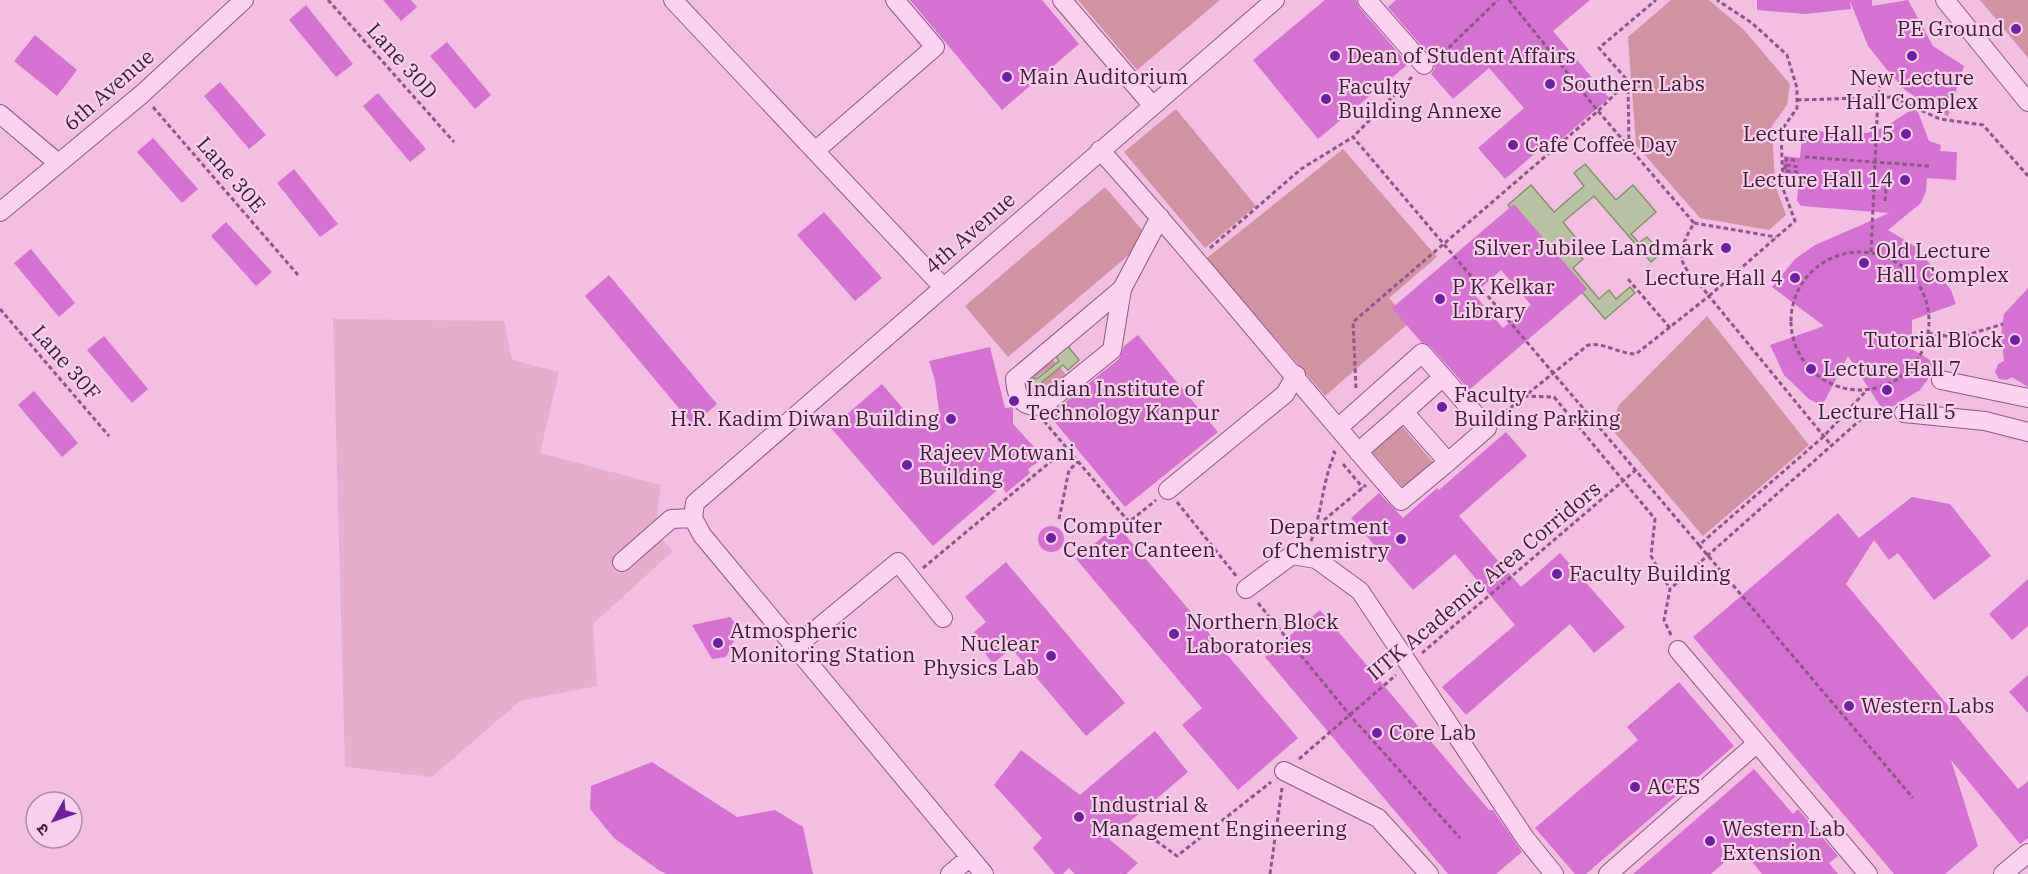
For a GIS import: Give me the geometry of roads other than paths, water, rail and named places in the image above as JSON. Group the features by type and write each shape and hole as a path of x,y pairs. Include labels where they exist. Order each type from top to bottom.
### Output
{"street":[{"path":"673,0 942,286"},
{"path":"815,151 935,47 895,0"},
{"path":"1062,0 1152,105"},
{"name":"4th Avenue","path":"694,510 942,286 1275,0"},
{"path":"1367,0 1424,65"},
{"path":"1945,0 2028,102"},
{"name":"6th Avenue","path":"0,212 142,94 238,2"},
{"path":"0,114 58,163"},
{"path":"1101,150 1197,259 1358,452 1401,501 1486,428 1422,353 1338,428"},
{"path":"1122,289 1015,379 1016,394 1024,404 1033,407 1044,405 1112,350 1122,289 1160,217"},
{"path":"1168,490 1285,394 1296,375"},
{"path":"1358,452 1443,377"},
{"path":"1941,380 2028,398"},
{"path":"1404,412 1448,462"},
{"path":"1904,413 1985,421 2028,432"},
{"path":"622,562 671,519 694,510 702,535 984,874"},
{"path":"1246,589 1292,555 1316,559 1360,591 1525,838 1554,874"},
{"path":"795,647 898,562 943,618"},
{"path":"1678,650 1868,874"},
{"path":"1608,874 1756,744"},
{"path":"1284,771 1378,818 1429,874"},
{"path":"2003,874 2028,853"},
{"path":"950,874 970,857"}],"place":[{"name":"PE Ground","path":"2016,29"},
{"name":"Dean of Student Affairs","path":"1335,56"},
{"name":"New Lecture Hall Complex","path":"1912,56"},
{"name":"Main Auditorium","path":"1007,77"},
{"name":"Southern Labs","path":"1550,84"},
{"name":"Faculty Building Annexe","path":"1326,99"},
{"name":"Lecture Hall 15","path":"1906,134"},
{"name":"Cafe Coffee Day","path":"1513,145"},
{"name":"Lecture Hall 14","path":"1905,180"},
{"name":"Silver Jubilee Landmark","path":"1726,248"},
{"name":"Old Lecture Hall Complex","path":"1864,263"},
{"name":"Lecture Hall 4","path":"1795,278"},
{"name":"P K Kelkar Library","path":"1440,299"},
{"name":"Tutorial Block","path":"2015,340"},
{"name":"Lecture Hall 7","path":"1811,369"},
{"name":"Lecture Hall 5","path":"1887,390"},
{"name":"Indian Institute of Technology Kanpur","path":"1014,401"},
{"name":"Faculty Building Parking","path":"1442,407"},
{"name":"H.R. Kadim Diwan Building","path":"951,419"},
{"name":"Rajeev Motwani Building","path":"907,465"},
{"name":"Computer Center Canteen","path":"1051,538"},
{"name":"Department of Chemistry","path":"1401,539"},
{"name":"Faculty Building","path":"1557,574"},
{"name":"Northern Block Laboratories","path":"1174,634"},
{"name":"Atmospheric Monitoring Station","path":"718,643"},
{"name":"Nuclear Physics Lab","path":"1051,656"},
{"name":"Western Labs","path":"1849,706"},
{"name":"Core Lab","path":"1377,733"},
{"name":"ACES","path":"1635,787"},
{"name":"Industrial & Management Engineering","path":"1079,817"},
{"name":"Western Lab Extension","path":"1710,841"}]}
